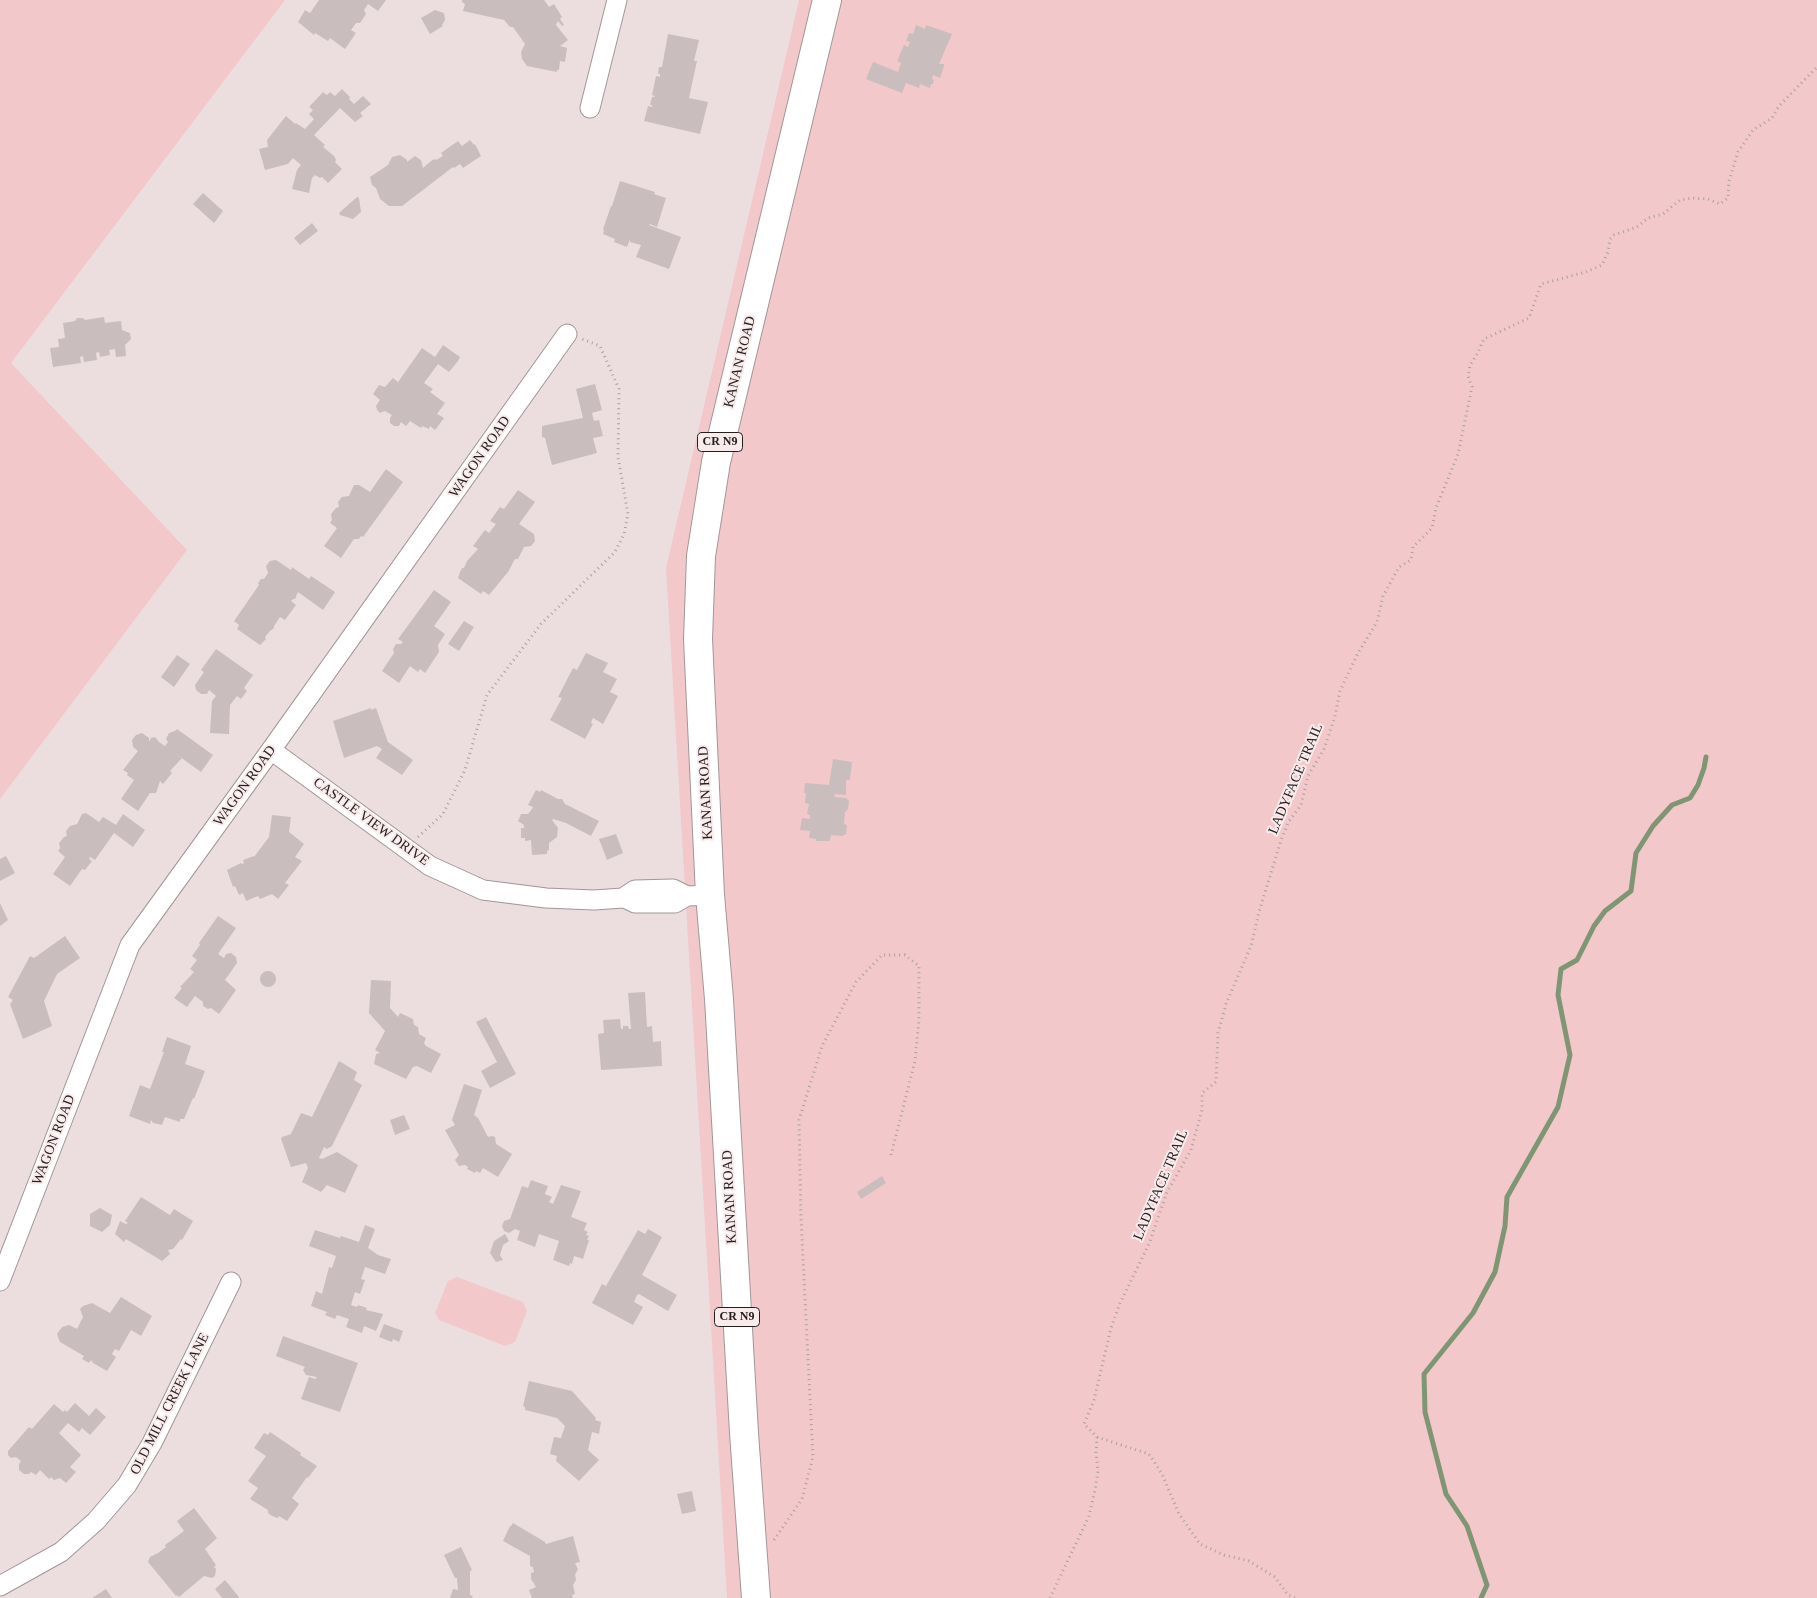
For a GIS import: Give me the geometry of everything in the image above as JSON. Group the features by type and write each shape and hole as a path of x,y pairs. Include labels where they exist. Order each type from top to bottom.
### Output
{"main road":[{"name":"KANAN ROAD","path":"756,1598 744,1433 719,999 699,895 698,639 701,556 716,462 827,0"}],"street":[{"path":"590,108 617,0"},
{"name":"WAGON ROAD","path":"0,1281 130,945 567,334"},
{"name":"CASTLE VIEW DRIVE","path":"271,750 430,866 483,890 546,898 594,900 623,898 635,890 645,896 673,889 699,895"},
{"name":"OLD MILL CREEK LANE","path":"0,1586 61,1552 96,1520 127,1485 152,1443 232,1282"}],"path":[{"name":"LADYFACE TRAIL","path":"1050,1598 1089,1516 1098,1471 1097,1437 1084,1424 1094,1400 1111,1328 1120,1303 1149,1244 1167,1192 1191,1150 1202,1110 1202,1093 1216,1082 1218,1033 1226,1004 1252,946 1259,912 1282,837 1289,821 1301,804 1308,776 1324,749 1335,716 1340,690 1358,653 1377,622 1383,596 1399,567 1411,560 1413,547 1432,528 1436,508 1458,454 1472,387 1468,376 1470,365 1484,339 1528,318 1541,284 1586,272 1602,265 1608,252 1610,239 1614,235 1637,227 1648,218 1663,214 1680,200 1692,198 1708,199 1720,204 1728,198 1729,181 1738,152 1753,130 1772,118 1780,106 1817,67"},
{"path":"406,848 443,814 465,770 487,695 541,624 615,552 624,534 628,514 618,457 619,389 600,346 567,334"},
{"path":"754,1569 802,1499 813,1457 802,1229 800,1120 822,1046 856,982 882,955 905,955 919,966 919,1019 915,1061 891,1154"},
{"path":"1097,1437 1149,1454 1162,1474 1179,1514 1200,1544 1224,1555 1248,1561 1274,1577 1288,1595 1295,1598"}],"shaded area":[{"path":"0,0 285,0 11,363 187,550 0,799"},
{"path":"799,0 1817,0 1817,1598 727,1598 666,568"},
{"path":"457,1277 523,1302 527,1311 515,1342 505,1346 439,1320 435,1313 448,1281"}],"building":[{"path":"319,0 386,0 378,11 368,4 364,10 366,14 360,23 356,23 351,30 356,33 345,49 330,38 328,41 315,33 314,35 298,22 305,10 310,13"},
{"path":"462,0 544,0 549,7 554,4 562,17 560,19 564,25 562,26 558,21 556,25 568,40 560,46 567,48 565,62 560,61 557,72 527,66 522,59 521,52 525,44 513,27 510,27 504,20 463,11 465,4"},
{"path":"435,10 444,13 445,20 443,26 430,34 421,18"},
{"path":"916,25 925,29 926,25 952,34 939,64 944,64 940,78 933,75 932,79 934,80 930,88 920,84 919,88 906,83 902,93 866,79 873,62 898,72 901,63 897,61 904,45 908,47 910,42 906,41 909,33 913,34"},
{"path":"668,34 699,40 694,61 697,61 689,98 708,102 700,134 644,121 648,106 652,107 650,105 652,97 655,96 652,95 656,76 660,77 660,74 658,74 659,67 662,67"},
{"path":"342,89 354,104 363,96 371,104 360,113 363,116 355,122 340,108 314,135 325,145 323,147 334,156 335,162 342,169 328,183 322,177 320,178 315,175 312,178 309,193 292,189 297,170 301,165 293,158 288,164 265,170 259,149 268,147 267,140 286,116 295,124 305,129 314,119 309,114 313,110 309,107 323,92 327,95 330,92 335,96"},
{"path":"470,140 475,144 481,156 463,168 460,164 453,167 402,206 389,206 380,199 376,188 372,185 370,177 388,165 392,157 400,155 407,162 415,156 421,160 423,168 431,161 443,156 441,153 458,141 462,146"},
{"path":"620,181 655,192 654,194 666,198 657,227 649,225 681,237 669,269 636,257 641,245 630,242 630,239 627,247 614,242 615,239 603,234 603,229"},
{"path":"203,193 223,211 214,223 193,204"},
{"path":"357,197 359,198 361,212 353,219 340,215 339,213"},
{"path":"312,223 318,231 300,245 294,238"},
{"path":"104,317 105,323 121,321 122,330 130,333 131,339 125,345 126,356 116,357 115,349 109,350 110,355 100,357 99,352 96,353 97,360 84,362 83,356 80,357 81,363 53,367 50,348 59,347 58,339 65,338 63,323 75,321 77,318 85,320"},
{"path":"443,345 460,357 458,361 449,372 438,364 424,383 433,389 430,392 445,403 437,414 444,418 435,430 430,426 429,429 422,426 421,428 410,421 406,426 401,422 399,426 394,426 390,423 392,415 385,411 380,413 377,410 376,406 380,400 373,394 379,385 385,387 393,378 398,382 422,348 435,357"},
{"path":"595,384 602,410 592,413 594,421 599,420 603,436 593,438 597,453 552,465 545,438 542,437 542,426 583,418 576,389"},
{"path":"386,469 403,482 363,537 354,539 341,558 324,546 337,528 330,523 332,520 331,514 339,507 338,502 342,497 349,496 354,485 359,485 370,492"},
{"path":"518,490 535,502 519,524 534,534 535,541 531,546 524,547 518,559 515,559 508,572 489,595 483,591 481,594 458,578 460,572 478,549 473,546 485,530 489,533 496,524 490,521 500,507 504,509"},
{"path":"276,560 291,570 292,567 309,579 311,576 335,592 323,610 298,592 295,599 291,601 296,605 285,620 280,617 274,628 260,645 237,629 239,625 234,621 259,585 258,583 268,573 266,566 270,561"},
{"path":"434,590 451,602 434,626 445,634 438,645 439,652 425,673 420,669 418,672 410,666 399,683 382,671 394,653 393,649 396,644 403,642 398,639"},
{"path":"464,621 474,627 459,651 448,644"},
{"path":"216,649 253,675 244,688 247,691 241,699 237,696 230,705 229,734 210,733 212,701 216,696 209,690 207,694 201,694 196,690 195,685 204,672 201,670"},
{"path":"586,653 608,663 603,672 617,679 610,692 618,696 603,724 593,718 591,723 593,724 585,739 550,720 562,698 558,697 573,668 577,670"},
{"path":"177,655 190,664 174,687 161,677"},
{"path":"371,708 371,710 376,708 388,742 413,760 402,775 376,758 382,749 377,746 344,758 333,721"},
{"path":"177,729 213,755 201,772 165,746 168,742 166,739 169,733"},
{"path":"142,733 149,738 149,742 151,738 155,737 182,758 170,771 172,773 163,784 160,781 156,793 150,793 138,811 121,799 134,780 123,770 138,751 133,747 132,740 136,735"},
{"path":"833,759 852,762 850,780 846,780 846,795 835,794 834,797 846,798 849,801 848,809 845,812 844,824 847,825 846,834 842,836 831,835 830,841 816,841 816,839 809,838 810,831 800,830 802,818 810,819 810,815 807,814 809,804 805,803 805,783 829,785"},
{"path":"536,790 540,792 541,790 558,799 562,799 565,804 599,821 591,836 566,823 553,819 558,828 557,837 549,843 547,854 532,855 531,840 525,841 525,838 521,838 521,828 524,828 524,825 518,821 521,814 528,814 532,809 533,807 528,805"},
{"path":"86,813 99,822 103,817 116,825 123,814 145,830 133,847 114,833 95,860 90,857 89,859 92,861 85,870 82,869 70,886 53,874 65,857 58,851 60,848 59,843 67,836 66,831 70,826 77,824 82,814"},
{"path":"272,815 291,817 289,832 304,844 295,857 302,861 285,883 289,885 278,899 272,894 260,899 258,896 246,901 243,893 239,895 235,886 233,887 227,870 244,863 243,860 254,857 269,837"},
{"path":"616,834 623,853 607,860 599,839"},
{"path":"6,856 15,873 0,881 0,859"},
{"path":"0,903 8,920 0,926"},
{"path":"218,916 236,928 218,954 224,958 226,954 231,953 236,957 237,963 225,980 236,990 219,1014 211,1008 208,1009 203,1006 203,1002 195,996 187,1007 174,998 182,988 180,987 194,972 190,969 197,960 192,956"},
{"path":"65,936 80,958 57,974 44,1001 52,1026 23,1039 10,1004 13,1000 8,997 30,956 34,958"},
{"path":"265,971 271,971 276,976 274,985 265,987 260,982 260,976"},
{"path":"371,980 391,981 390,1008 398,1017 400,1013 413,1019 414,1025 418,1027 419,1034 426,1038 424,1043 426,1046 441,1054 431,1073 417,1066 413,1067 406,1079 374,1064 376,1054 380,1053 375,1050 385,1031 369,1013"},
{"path":"645,992 647,1027 652,1026 653,1042 661,1041 662,1066 601,1070 598,1034 604,1033 603,1020 620,1019 621,1029 623,1029 623,1026 628,1026 631,1029 628,993"},
{"path":"486,1017 516,1074 490,1088 481,1071 497,1062 476,1022"},
{"path":"167,1037 191,1046 185,1064 205,1071 184,1119 180,1119 180,1122 165,1117 162,1125 153,1123 151,1120 150,1124 129,1116 140,1085 150,1089 164,1052 162,1052"},
{"path":"339,1061 357,1072 354,1080 362,1085 332,1146 327,1149 324,1147 319,1158 322,1159 337,1152 358,1165 345,1193 327,1185 321,1192 302,1182 308,1168 306,1163 291,1167 281,1139 291,1134 301,1113 312,1117"},
{"path":"464,1084 482,1090 474,1115 478,1118 488,1137 495,1137 496,1144 512,1154 498,1177 483,1168 480,1173 476,1171 475,1173 467,1169 468,1167 465,1165 459,1166 455,1160 459,1155 445,1130 455,1125 452,1120"},
{"path":"404,1115 410,1129 395,1135 390,1120"},
{"path":"882,1176 886,1183 861,1199 857,1192"},
{"path":"531,1180 548,1186 545,1194 552,1197 549,1202 553,1204 561,1185 581,1191 571,1217 587,1223 584,1230 588,1232 586,1235 589,1236 587,1240 589,1240 583,1259 574,1256 572,1264 570,1263 569,1266 553,1260 559,1241 539,1234 535,1247 517,1240 520,1231 515,1229 509,1233 504,1231 502,1226 504,1221 510,1219 522,1186 528,1188"},
{"path":"141,1197 170,1215 174,1209 193,1221 182,1240 173,1249 168,1250 170,1254 162,1261 126,1239 124,1242 115,1234 120,1221 128,1223 125,1221"},
{"path":"100,1208 112,1215 110,1225 102,1232 90,1226 90,1214"},
{"path":"365,1225 375,1229 368,1248 378,1255 391,1259 385,1274 365,1267 361,1279 365,1280 360,1294 355,1292 351,1305 357,1307 358,1305 367,1308 366,1310 383,1314 376,1331 364,1326 362,1333 346,1327 349,1319 337,1315 335,1319 325,1315 327,1312 311,1306 316,1291 322,1294 329,1267 332,1268 336,1256 309,1246 315,1230 359,1242"},
{"path":"648,1229 662,1237 642,1275 677,1295 668,1311 639,1294 637,1295 634,1302 643,1307 633,1325 592,1303 602,1284 606,1286 638,1230 645,1234"},
{"path":"505,1234 509,1241 503,1245 500,1255 503,1260 496,1262 490,1253 494,1241"},
{"path":"121,1297 152,1316 141,1336 131,1330 119,1351 115,1349 112,1354 116,1357 107,1371 91,1360 89,1363 82,1359 84,1356 60,1342 57,1334 62,1327 69,1325 77,1329 83,1317 80,1309 83,1306 92,1303 110,1313"},
{"path":"384,1324 403,1331 399,1342 393,1339 392,1342 379,1337"},
{"path":"283,1336 358,1363 340,1412 301,1399 309,1377 315,1379 317,1377 306,1375 303,1370 305,1367 276,1356"},
{"path":"529,1381 572,1391 596,1418 595,1420 601,1422 599,1434 592,1432 588,1450 599,1460 579,1481 556,1461 557,1456 550,1454 554,1437 561,1438 565,1426 557,1418 525,1410 523,1406"},
{"path":"75,1403 89,1416 96,1408 106,1417 90,1435 82,1428 79,1432 68,1423 59,1433 81,1455 70,1467 76,1472 66,1483 60,1478 54,1480 51,1477 49,1479 40,1470 36,1475 31,1472 24,1474 19,1470 21,1461 16,1457 11,1458 8,1455 8,1451 29,1427 32,1429 54,1404 63,1412 65,1410 67,1412"},
{"path":"270,1432 317,1466 292,1498 299,1504 287,1521 279,1516 278,1518 272,1516 268,1513 268,1510 250,1499 258,1488 248,1481 266,1456 254,1448 264,1433 268,1435"},
{"path":"692,1491 696,1511 682,1514 677,1494"},
{"path":"194,1508 217,1538 205,1549 216,1565 214,1567 216,1569 215,1576 212,1578 204,1576 179,1597 176,1596 148,1562 150,1557 166,1547 165,1545 184,1531 177,1521"},
{"path":"513,1523 546,1544 573,1536 580,1562 575,1563 578,1569 573,1585 575,1594 572,1595 573,1598 532,1598 529,1590 536,1587 531,1579 531,1573 534,1572 533,1567 530,1566 530,1556 503,1541"},
{"path":"461,1547 472,1570 470,1571 470,1595 473,1596 472,1598 450,1598 453,1589 458,1590 457,1578 455,1578 444,1555"},
{"path":"225,1580 238,1598 222,1598 215,1589"},
{"path":"106,1589 112,1598 92,1598"}],"waterway":[{"path":"1481,1598 1487,1585 1467,1526 1446,1494 1425,1412 1424,1374 1473,1313 1495,1272 1505,1226 1507,1197 1558,1107 1570,1055 1558,995 1561,969 1577,960 1594,926 1605,911 1631,891 1636,853 1653,826 1672,805 1690,798 1698,785 1706,757"}]}
